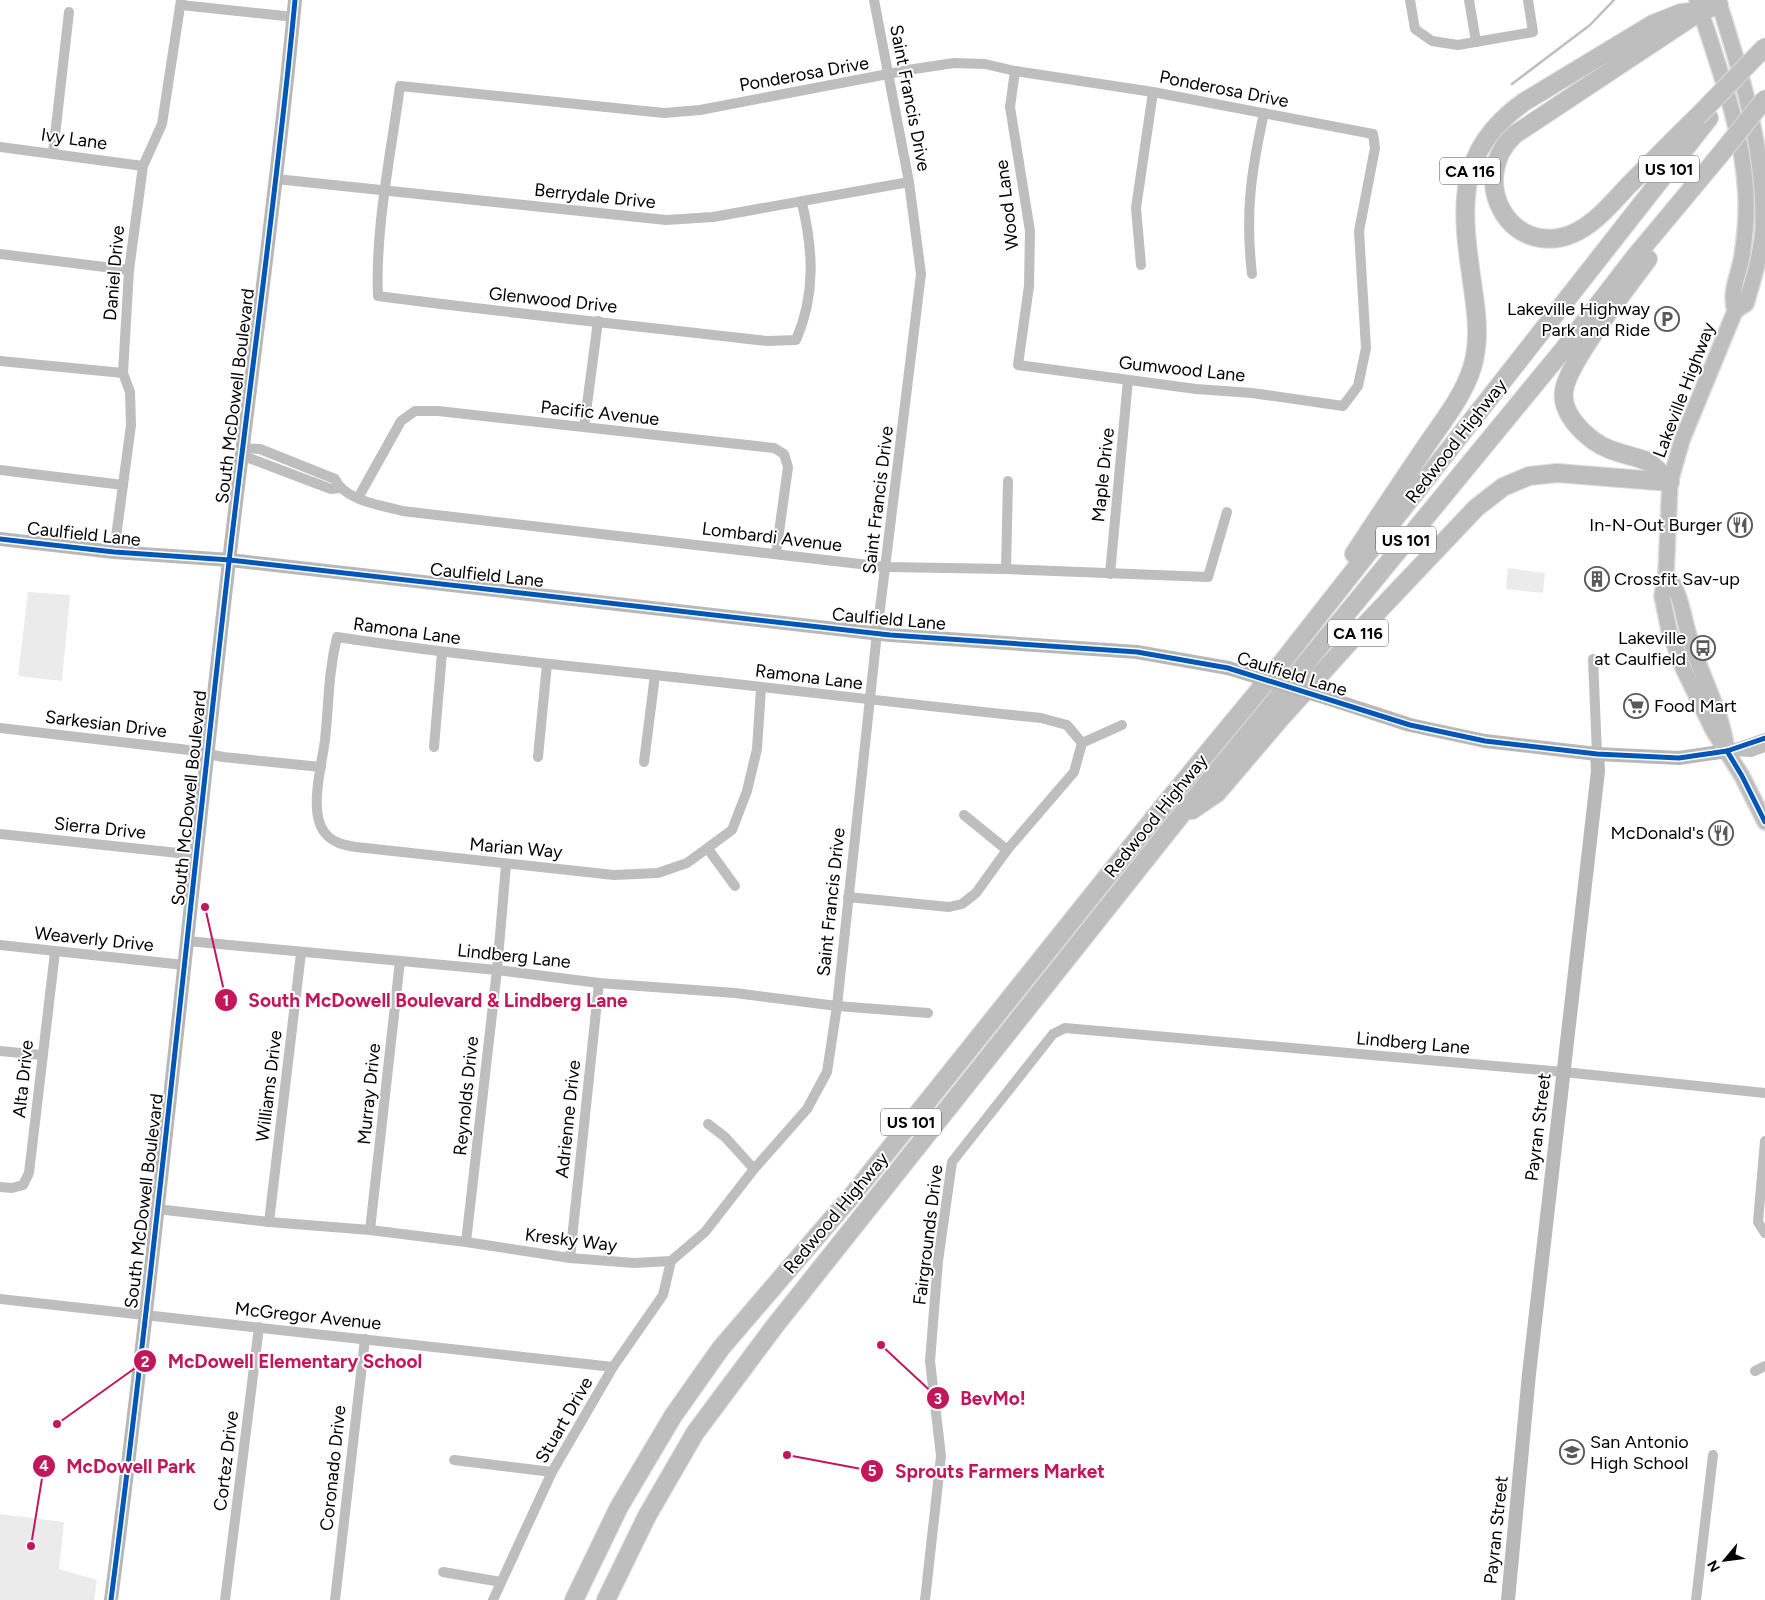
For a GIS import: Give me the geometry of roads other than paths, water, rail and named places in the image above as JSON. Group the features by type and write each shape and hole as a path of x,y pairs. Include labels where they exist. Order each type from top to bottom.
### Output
{"highway":[{"path":"1719,2 1699,5 1514,135 1501,150 1494,169 1494,189 1498,203 1509,220 1530,234 1554,238 1573,234 1602,213 1702,118 1765,48"},
{"name":"CA 116","path":"1280,665 1452,407 1470,374 1476,352 1477,329 1465,235 1464,205 1471,169 1487,137 1508,114 1524,102 1640,32 1699,5"},
{"name":"Redwood Highway","path":"606,1600 647,1516 695,1433 774,1327 1177,820 1564,350 1634,258 1765,99"},
{"name":"Redwood Highway","path":"574,1600 619,1507 673,1416 721,1348 855,1192 1160,810 1280,665 1702,118"},
{"path":"1670,482 1646,460 1613,451 1594,441 1578,426 1568,413 1564,401 1564,390 1573,367 1719,156"},
{"name":"CA 116","path":"1177,820 1218,793 1280,719 1365,625 1476,508 1503,487 1529,476 1557,473 1670,482"}],"main road":[{"name":"South McDowell Boulevard","path":"111,1600 157,1209 241,452 276,179 295,0"},
{"name":"Lakeville Highway","path":"1719,2 1756,128 1763,184 1763,231 1760,255 1746,304 1734,311"},
{"name":"Lakeville Highway","path":"1699,5 1730,108 1744,174 1746,216 1742,256 1731,298 1734,311 1682,440 1670,482 1666,574 1675,584 1691,644 1717,707 1727,751"},
{"name":"Caulfield Lane","path":"0,539 114,552 230,560 877,633 1137,652 1228,668 1327,698 1367,713 1447,734 1485,741 1597,754 1679,758 1727,751"},
{"path":"1727,751 1765,822"},
{"name":"Payran Street","path":"1508,1600 1529,1374 1598,771 1597,754"}],"street":[{"name":"Saint Francis Drive","path":"836,1006 869,701 921,274 910,182 874,0"},
{"path":"1410,0 1415,29 1432,41 1458,45 1533,32 1528,0"},
{"path":"1469,0 1476,42"},
{"path":"181,3 294,18"},
{"name":"Daniel Drive","path":"114,552 131,425 130,392 123,374 129,270 142,166 162,124 181,3"},
{"path":"53,152 69,12"},
{"name":"Ponderosa Drive","path":"400,86 664,113 700,110 954,64 985,64 1015,71 1153,92 1373,134 1375,148 1359,231 1366,348 1358,386 1343,406"},
{"name":"Wood Lane","path":"1015,71 1010,107 1030,231 1029,286 1018,365"},
{"name":"Glenwood Drive","path":"400,86 386,191 377,278 378,296 416,302 455,304 512,314 598,321 767,341 796,340 804,322 811,282 810,239 802,203"},
{"path":"1141,266 1136,208 1153,92"},
{"path":"1252,274 1248,234 1250,185 1264,113"},
{"name":"Ivy Lane","path":"0,146 142,166"},
{"name":"Berrydale Drive","path":"276,179 666,220 713,217 802,203 910,182"},
{"path":"0,254 129,270"},
{"path":"584,427 598,321"},
{"path":"0,360 123,374"},
{"name":"Gumwood Lane","path":"1018,365 1196,389 1252,393 1343,406"},
{"name":"Maple Drive","path":"1110,574 1128,380"},
{"name":"Pacific Avenue","path":"358,498 401,421 415,411 774,448 784,454 788,468 776,554"},
{"name":"Lombardi Avenue","path":"241,452 260,449 335,479 339,488 358,498 402,511 886,567 1006,569 1208,577 1227,512"},
{"path":"0,470 123,485"},
{"path":"1006,569 1008,481"},
{"name":"Ramona Lane","path":"321,767 327,694 337,637 442,653 654,675 869,701 1041,718 1067,725 1082,742"},
{"path":"434,747 442,653"},
{"name":"Payran Street","path":"1594,659 1597,754"},
{"path":"538,757 547,664"},
{"path":"644,762 654,675"},
{"name":"Marian Way","path":"321,767 317,790 318,817 324,833 339,844 506,865 614,875 658,873 687,863 732,830 747,791 757,749 761,688"},
{"path":"848,897 949,907 962,904 976,893 1007,850 1074,772 1082,742 1122,725"},
{"name":"Sarkesian Drive","path":"0,728 192,750 208,755"},
{"name":"Caulfield Lane","path":"1727,751 1765,738"},
{"name":"Caulfield Lane","path":"1727,751 1752,752 1765,746"},
{"path":"208,755 321,767"},
{"path":"964,815 1007,850"},
{"name":"Sierra Drive","path":"0,834 196,855"},
{"path":"708,849 735,886"},
{"name":"Reynolds Drive","path":"466,1242 497,970 506,865"},
{"name":"Lindberg Lane","path":"187,941 497,970 599,983 736,993 836,1006 928,1013"},
{"name":"Weaverly Drive","path":"0,945 184,965"},
{"name":"Alta Drive","path":"0,1187 12,1188 23,1185 29,1174 55,952"},
{"name":"Williams Drive","path":"269,1222 301,953"},
{"name":"Murray Drive","path":"370,1230 400,961"},
{"name":"Adrienne Drive","path":"570,1258 599,983"},
{"path":"671,1261 705,1232 754,1169 807,1108 827,1072 836,1006"},
{"name":"Lindberg Lane","path":"1058,1030 1065,1028 1564,1072 1765,1093"},
{"name":"Fairgrounds Drive","path":"925,1600 941,1456 930,1361 938,1261 952,1162 1058,1030"},
{"path":"0,1051 42,1055"},
{"path":"708,1124 724,1137 754,1169"},
{"path":"1765,1141 1758,1222 1765,1234"},
{"name":"Kresky Way","path":"157,1209 269,1222 370,1230 570,1258 634,1264 671,1261"},
{"name":"Stuart Drive","path":"493,1600 552,1472 613,1366 662,1295 671,1261"},
{"name":"McGregor Avenue","path":"0,1299 613,1366"},
{"name":"Cortez Drive","path":"226,1600 259,1327"},
{"name":"Coronado Drive","path":"335,1600 365,1339"},
{"path":"1755,1371 1765,1366"},
{"path":"1696,1600 1713,1455"},
{"path":"454,1460 552,1472"},
{"path":"444,1572 501,1582"}],"waterway":[{"path":"1512,84 1590,25 1614,0"}],"place":[{"name":"Lakeville Highway Park and Ride","path":"1667,319"},
{"name":"In-N-Out Burger","path":"1740,525"},
{"name":"Crossfit Sav-up","path":"1597,579"},
{"name":"Lakeville at Caulfield","path":"1703,648"},
{"name":"Food Mart","path":"1636,706"},
{"name":"McDonald's","path":"1721,833"},
{"name":"South McDowell Boulevard & Lindberg Lane","path":"205,907"},
{"name":"BevMo!","path":"881,1345"},
{"name":"McDowell Elementary School","path":"57,1424"},
{"name":"San Antonio High School","path":"1572,1452"},
{"name":"Sprouts Farmers Market","path":"787,1455"},
{"name":"McDowell Park","path":"31,1546"}]}
